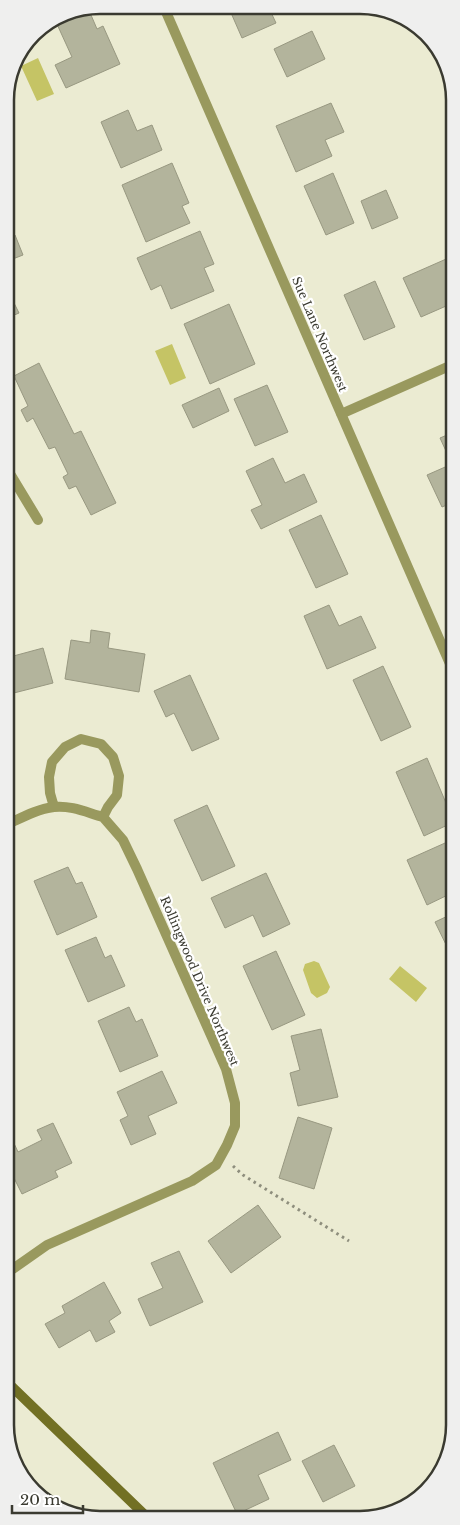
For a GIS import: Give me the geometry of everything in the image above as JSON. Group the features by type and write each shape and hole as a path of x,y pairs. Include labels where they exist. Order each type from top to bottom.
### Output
{"street":[{"name":"Sue Lane Northwest","path":"167,14 446,655"},
{"path":"341,414 446,368"},
{"path":"14,480 38,520"},
{"path":"14,821 54,807 71,808 103,817 117,795 119,776 113,757 101,744 81,740 65,746 52,762 49,777 50,793 54,807"},
{"name":"Rollingwood Drive Northwest","path":"14,1268 47,1245 192,1181 216,1165 235,1126 235,1103 226,1069 123,840 103,817"},
{"path":"14,1389 141,1511"}],"path":[{"path":"221,1157 243,1175 349,1241"}],"shaded area":[{"path":"38,58 54,94 37,101 21,66"},
{"path":"172,344 186,378 170,385 155,351"},
{"path":"314,961 319,963 330,987 327,993 317,998 311,993 303,970 305,964"},
{"path":"400,966 427,988 416,1002 389,979"}],"building":[{"path":"232,14 272,14 276,23 242,38"},
{"path":"91,15 97,29 103,26 120,64 66,88 55,65 72,57 57,25 67,20"},
{"path":"312,31 325,59 287,77 274,49"},
{"path":"331,103 344,132 325,140 332,156 296,172 276,126"},
{"path":"128,110 137,131 152,125 162,150 121,168 101,122"},
{"path":"172,163 189,203 182,206 190,223 146,242 122,185"},
{"path":"333,173 354,223 326,235 304,186"},
{"path":"386,190 398,218 372,229 361,201"},
{"path":"200,231 214,264 204,268 214,291 171,309 161,285 151,290 137,258"},
{"path":"14,235 23,255 14,258"},
{"path":"446,259 446,306 421,317 403,278"},
{"path":"375,281 395,327 364,340 344,295"},
{"path":"14,303 19,313 14,315"},
{"path":"229,304 255,364 210,384 184,324"},
{"path":"39,363 74,434 81,431 116,503 91,515 76,486 69,489 63,477 68,474 55,447 49,449 33,418 27,422 21,410 28,406 14,376"},
{"path":"267,385 288,432 255,446 234,399"},
{"path":"219,388 229,411 193,428 182,405"},
{"path":"446,435 446,451 440,438"},
{"path":"273,458 285,483 304,474 317,502 261,529 251,510 262,505 246,471"},
{"path":"446,467 446,505 442,507 427,475"},
{"path":"321,515 348,574 316,588 289,530"},
{"path":"329,605 339,626 361,616 376,648 327,669 304,616"},
{"path":"91,630 110,633 108,648 145,654 139,692 65,679 71,640 90,643"},
{"path":"43,648 53,683 14,693 14,656"},
{"path":"383,666 411,727 381,741 353,680"},
{"path":"190,675 219,739 192,751 174,713 166,717 154,691"},
{"path":"427,758 446,803 446,826 424,836 396,772"},
{"path":"207,805 235,866 202,881 174,820"},
{"path":"446,843 446,896 427,905 407,860"},
{"path":"68,867 76,884 82,882 97,917 57,935 34,881"},
{"path":"266,873 290,924 263,937 253,915 225,928 211,898"},
{"path":"446,917 446,945 435,922"},
{"path":"96,937 105,958 111,955 125,986 88,1002 65,950"},
{"path":"276,951 305,1015 272,1030 243,966"},
{"path":"129,1007 136,1022 142,1019 158,1056 120,1072 98,1021"},
{"path":"321,1029 338,1097 298,1106 290,1073 300,1070 291,1036"},
{"path":"162,1071 177,1103 148,1116 156,1134 131,1145 120,1120 128,1116 117,1092"},
{"path":"298,1117 332,1128 314,1189 279,1178"},
{"path":"53,1123 72,1163 55,1171 58,1177 22,1194 14,1178 14,1143 18,1152 42,1140 37,1130"},
{"path":"258,1205 281,1237 231,1273 208,1241"},
{"path":"179,1251 203,1302 150,1326 138,1299 163,1288 151,1263"},
{"path":"104,1282 121,1313 109,1321 115,1332 96,1342 90,1330 59,1348 45,1324 65,1313 62,1306"},
{"path":"278,1432 291,1460 258,1475 269,1499 243,1511 236,1511 213,1463"},
{"path":"334,1445 355,1486 323,1502 302,1461"}]}
